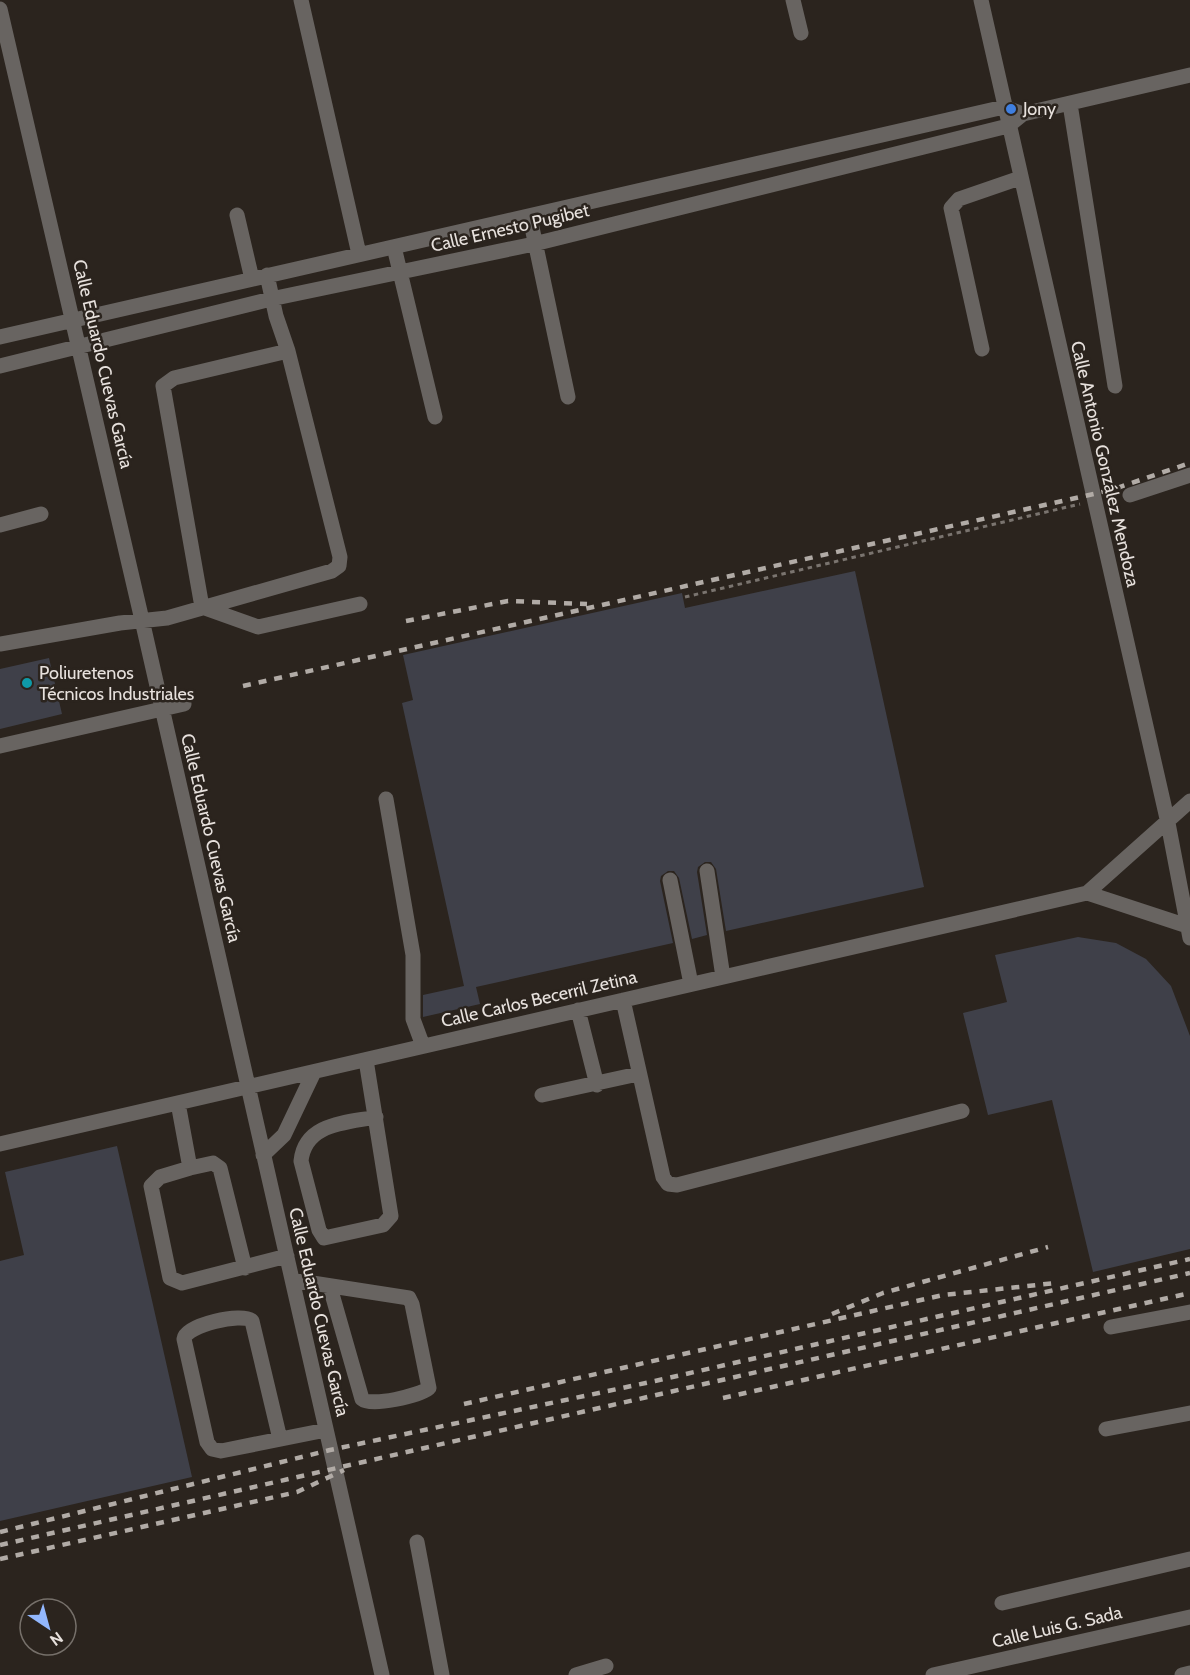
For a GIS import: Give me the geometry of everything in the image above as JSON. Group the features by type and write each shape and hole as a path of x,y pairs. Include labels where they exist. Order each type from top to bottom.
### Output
{"street":[{"path":"301,0 359,254"},
{"path":"793,0 801,33"},
{"name":"Calle Antonio González Mendoza","path":"981,0 1168,823 1189,930"},
{"name":"Calle Eduardo Cuevas García","path":"0,9 142,620 382,1675"},
{"name":"Calle Ernesto Pugibet","path":"4,365 271,299 534,244 638,219 1008,126 1023,114 1190,75"},
{"path":"1070,104 1115,386"},
{"path":"1004,107 1023,114"},
{"name":"Calle Ernesto Pugibet","path":"1,337 359,254 530,218 633,192 1004,107"},
{"path":"982,349 951,208 959,199 1020,177"},
{"path":"633,192 638,219"},
{"path":"0,644 142,620 167,618 332,571 340,561 288,351 271,299 259,277 237,215"},
{"path":"530,218 568,397"},
{"path":"394,247 435,417"},
{"path":"1,337 4,365"},
{"path":"202,607 163,386 174,378 288,351"},
{"path":"1130,495 1190,475"},
{"path":"0,525 42,514"},
{"path":"202,607 258,627 360,604"},
{"path":"0,746 184,704"},
{"path":"386,799 413,955 413,1018 423,1046"},
{"name":"Calle Carlos Becerril Zetina","path":"0,1144 1087,893 1190,801"},
{"path":"707,871 723,977"},
{"path":"670,880 691,984"},
{"path":"1087,893 1189,930"},
{"path":"623,1000 663,1177 673,1185 962,1112"},
{"path":"578,1010 597,1085"},
{"path":"366,1060 376,1118 391,1212 390,1220 383,1225 324,1238 316,1219 301,1161 306,1143 325,1128 376,1118"},
{"path":"263,1155 284,1135 314,1072"},
{"path":"542,1095 597,1085 638,1074"},
{"path":"178,1103 190,1168"},
{"path":"245,1268 220,1167 213,1163 190,1168 160,1177 151,1186 170,1278 182,1283 245,1268 287,1256"},
{"path":"293,1280 409,1298 429,1388 374,1403 362,1399 330,1287"},
{"path":"1111,1327 1190,1312"},
{"path":"280,1439 252,1321 240,1316 193,1328 186,1332 184,1339 209,1446 220,1451 326,1430"},
{"path":"1106,1429 1190,1413"},
{"path":"417,1542 442,1675"},
{"path":"1002,1603 1190,1559"},
{"name":"Calle Luis G. Sada","path":"933,1675 1190,1617"},
{"path":"576,1675 606,1666"},
{"path":"1182,1675 1190,1673"}],"path":[{"path":"685,597 1074,506"}],"building":[{"path":"855,571 924,887 726,931 716,869 711,862 705,862 698,867 697,872 707,935 692,939 679,878 674,871 668,871 661,876 660,881 673,943 476,987 480,1004 423,1017 423,995 464,986 402,703 413,700 403,655 682,593 685,608"},
{"name":"Poliuretenos Técnicos Industriales","path":"49,658 62,714 0,729 0,669"},
{"path":"1078,937 1116,943 1146,959 1171,986 1190,1036 1190,1249 1093,1272 1052,1100 988,1115 963,1013 1007,1002 995,955"},
{"path":"117,1146 192,1477 0,1521 0,1261 24,1255 5,1172"}],"railway":[{"path":"243,686 1111,490 1190,463"},
{"path":"406,621 508,601 587,604"},
{"path":"832,1314 883,1293 1048,1247"},
{"path":"0,1532 330,1450 655,1381 1190,1259"},
{"path":"0,1545 1190,1273"},
{"path":"464,1404 943,1295 1056,1283"},
{"path":"723,1398 1190,1293"},
{"path":"0,1559 297,1492 344,1470"}],"place":[{"name":"Jony","path":"1011,109"},
{"name":"Poliuretenos Técnicos Industriales","path":"27,683"}]}
